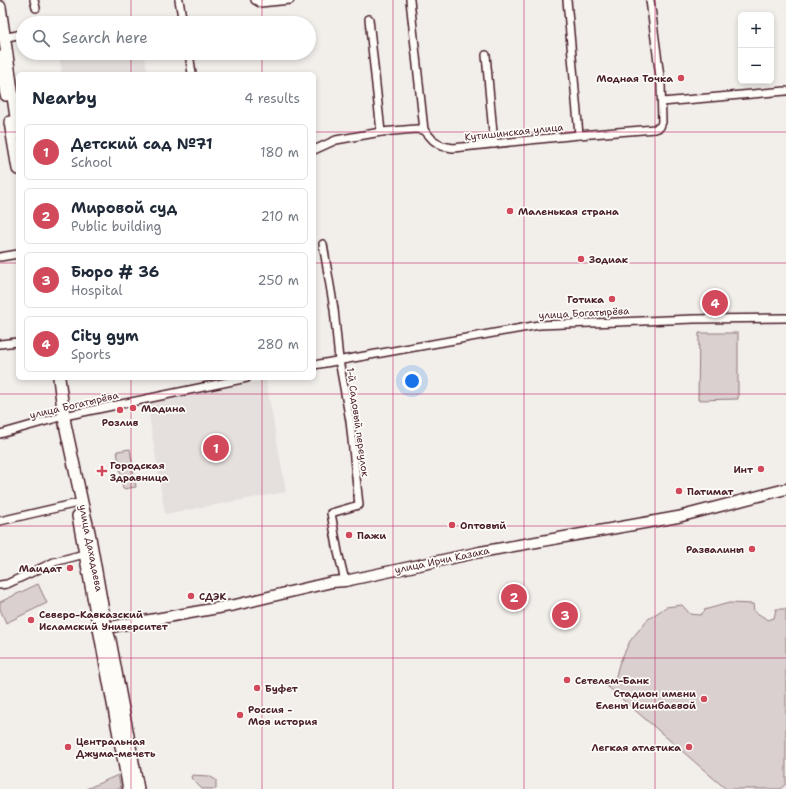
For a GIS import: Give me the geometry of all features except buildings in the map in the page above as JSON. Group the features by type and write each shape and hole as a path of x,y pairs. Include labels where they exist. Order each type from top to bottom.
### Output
{"main road":[{"path":"0,8 4,76 16,123"},
{"path":"0,56 16,152"},
{"name":"улица Дахадаева","path":"51,380 89,553 102,629 102,641 129,789"},
{"name":"улица Дахадаева","path":"59,380 60,417"},
{"name":"улица Ирчи Казака","path":"102,629 235,605 332,582 345,581 480,552 678,516 786,489"},
{"name":"улица Дахадаева","path":"102,629 110,640 138,789"}],"street":[{"path":"34,0 36,8"},
{"path":"180,0 183,16"},
{"path":"255,0 260,2 290,0"},
{"path":"316,149 336,140 381,132 416,129 424,130 410,0"},
{"path":"567,0 579,135"},
{"path":"650,0 662,102 786,90"},
{"path":"369,19 381,132"},
{"path":"2,38 16,35"},
{"path":"486,55 494,144"},
{"path":"190,60 192,72"},
{"name":"Кутишинская улица","path":"424,130 433,140 442,146 453,148 579,135 656,129 660,127 662,122 662,102"},
{"name":"1-й Садовый переулок","path":"323,244 334,309 339,360 350,421 359,504 331,513 345,581"},
{"path":"0,257 16,254"},
{"name":"улица Богатырёва","path":"316,365 540,325 694,319 786,318"},
{"path":"0,344 16,342"},
{"name":"улица Богатырёва","path":"0,434 60,417 216,381 226,380"},
{"path":"0,521 78,503"},
{"path":"0,585 7,584 54,562 89,553"}],"shaded area":[{"path":"60,60 145,60 148,72 62,72"},
{"path":"699,333 738,333 738,399 698,400"},
{"path":"266,380 286,492 165,514 147,403"},
{"path":"130,449 136,487 123,489 117,451"},
{"path":"38,584 47,603 6,623 0,609 0,602"},
{"name":"Стадион имени Елены Исинбаевой","path":"729,603 753,604 754,611 768,620 774,618 776,609 786,609 786,784 780,789 726,789 607,686 616,676 619,664 630,641 647,620 666,607 682,605 690,614 700,615 705,611 704,610"},
{"path":"118,775 121,789 86,789"},
{"path":"192,775 209,776 216,780 216,789 202,789 191,778"}],"place":[{"name":"Модная Точка","path":"681,78"},
{"name":"Маленькая страна","path":"510,211"},
{"name":"Зодиак","path":"581,259"},
{"name":"Готика","path":"612,299"},
{"name":"City gym","path":"715,303"},
{"name":"Мадина","path":"133,408"},
{"name":"Розлив","path":"120,410"},
{"name":"Детский сад №71","path":"216,448"},
{"name":"Инт","path":"761,469"},
{"name":"Городская Здравница","path":"102,471"},
{"name":"Патимат","path":"679,491"},
{"name":"Оптовый","path":"452,525"},
{"name":"Пажи","path":"349,535"},
{"name":"Развалины","path":"752,549"},
{"name":"Маидат","path":"70,568"},
{"name":"СДЭК","path":"191,596"},
{"name":"Мировой суд","path":"514,597"},
{"name":"Бюро # 36","path":"565,615"},
{"name":"Северо-Кавказский Исламский Университет","path":"31,620"},
{"name":"Сетелем-Банк","path":"567,680"},
{"name":"Буфет","path":"257,688"},
{"name":"Стадион имени Елены Исинбаевой","path":"704,699"},
{"name":"Россия - Моя история","path":"240,715"},
{"name":"Центральная Джума-мечеть","path":"68,747"},
{"name":"Легкая атлетика","path":"689,747"}]}
